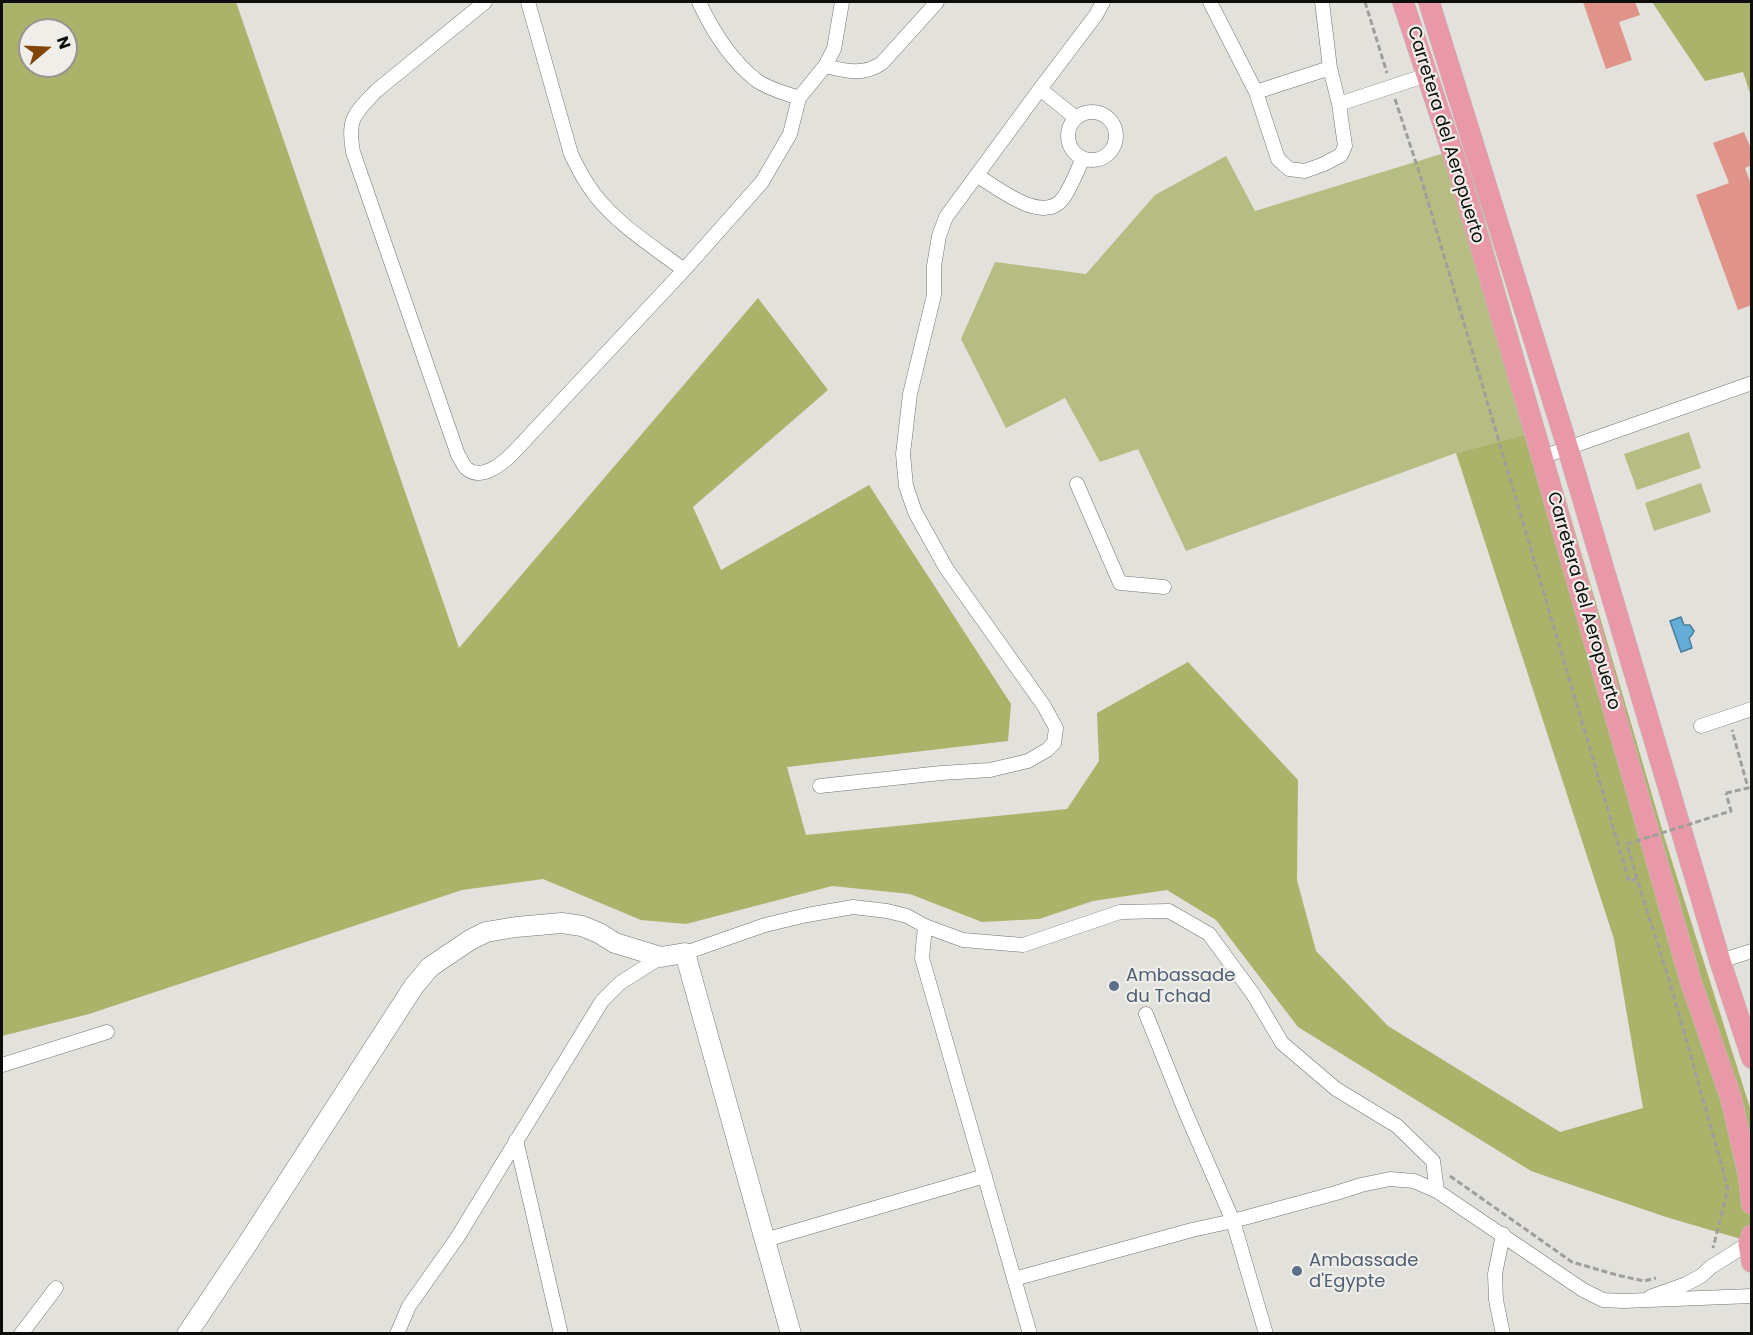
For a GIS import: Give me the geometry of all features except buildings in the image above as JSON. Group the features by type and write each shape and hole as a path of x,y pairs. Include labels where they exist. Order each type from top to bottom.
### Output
{"main road":[{"name":"Carretera del Aeropuerto","path":"1403,2 1459,172 1691,982 1731,1098 1749,1176 1752,1204"},
{"name":"Carretera del Aeropuerto","path":"1429,2 1568,449 1648,722 1752,1058"},
{"path":"1619,730 1648,722"}],"street":[{"path":"485,2 376,91 351,120 349,134 353,152 458,455 466,469 476,472 488,472 501,465 684,270 762,182 790,134 799,98 825,66 834,49 842,2"},
{"path":"528,2 572,154 580,172 595,196 619,220 684,270"},
{"path":"699,2 732,57 757,81 799,98"},
{"path":"825,66 847,71 872,70 882,63 937,2"},
{"path":"820,786 990,770 1028,761 1054,743 1056,728 1044,706 946,568 915,512 906,486 903,454 910,394 934,295 934,266 939,236 946,217 1096,15 1103,2"},
{"path":"1210,2 1256,92 1278,159 1289,169 1305,171 1341,155 1345,146 1339,104 1330,68 1322,2"},
{"path":"1256,92 1330,68"},
{"path":"1339,104 1427,75"},
{"path":"1040,89 1076,118"},
{"path":"1098,112 1111,120 1117,135 1112,150 1099,159 1083,158 1071,148 1068,132 1071,124 1082,113 1098,112"},
{"path":"978,176 1027,205 1047,209 1056,206 1064,198 1083,158"},
{"path":"1542,458 1752,383"},
{"path":"1077,484 1120,583 1164,587"},
{"path":"1701,726 1752,710"},
{"path":"397,1334 409,1306 457,1238 602,1002 620,983 661,957 685,953 765,925 844,908 871,908 907,916 925,926 963,940 1023,945 1120,912 1169,911 1209,934 1253,994 1282,1043 1336,1089 1396,1126 1432,1161 1437,1191"},
{"path":"187,1334 253,1237 414,986 430,967 486,932 562,923 582,927 599,933 615,943 661,957"},
{"path":"925,926 922,958 1030,1334"},
{"path":"1720,960 1752,951"},
{"path":"685,953 791,1334"},
{"path":"1146,1014 1233,1221 1266,1334"},
{"path":"2,1065 107,1032"},
{"path":"516,1140 561,1334"},
{"path":"765,1240 985,1176"},
{"path":"1014,1279 1390,1179 1414,1181 1437,1191 1575,1284 1604,1300 1752,1296"},
{"path":"1503,1234 1495,1274 1496,1300 1503,1334"},
{"path":"1642,1300 1686,1284 1712,1267 1751,1247"},
{"path":"21,1334 56,1288"}],"path":[{"path":"1365,2 1431,213 1629,881 1637,879"},
{"path":"1713,1251 1728,1189 1671,986 1626,844 1731,812 1726,793 1748,788 1728,717"},
{"path":"1432,1161 1572,1262 1644,1281 1661,1276"}],"green space":[{"path":"2,2 236,2 459,648 758,298 828,390 693,507 721,570 869,485 1011,704 1008,741 787,767 806,835 1067,809 1099,761 1097,713 1188,662 1298,780 1297,880 1316,951 1388,1026 1560,1132 1643,1108 1614,939 1456,453 1545,429 1664,836 1751,1111 1751,1242 1666,1217 1531,1171 1298,1027 1216,920 1167,890 1093,901 1039,919 982,922 910,894 832,886 686,924 641,920 543,879 462,890 89,1014 2,1036"},
{"path":"1652,2 1751,2 1751,96 1743,72 1705,81"},
{"path":"1464,147 1545,429 1456,453 1186,551 1138,449 1100,462 1065,398 1006,428 961,339 995,262 1086,274 1155,195 1226,156 1255,211"},
{"path":"1689,432 1701,468 1637,490 1624,454"},
{"path":"1701,483 1711,512 1654,531 1645,503"}],"water":[{"path":"1681,617 1684,625 1690,625 1694,631 1689,638 1692,648 1681,652 1670,621"}],"place":[{"name":"Ambassade du Tchad","path":"1114,986"},
{"name":"Ambassade d'Egypte","path":"1297,1271"}]}
